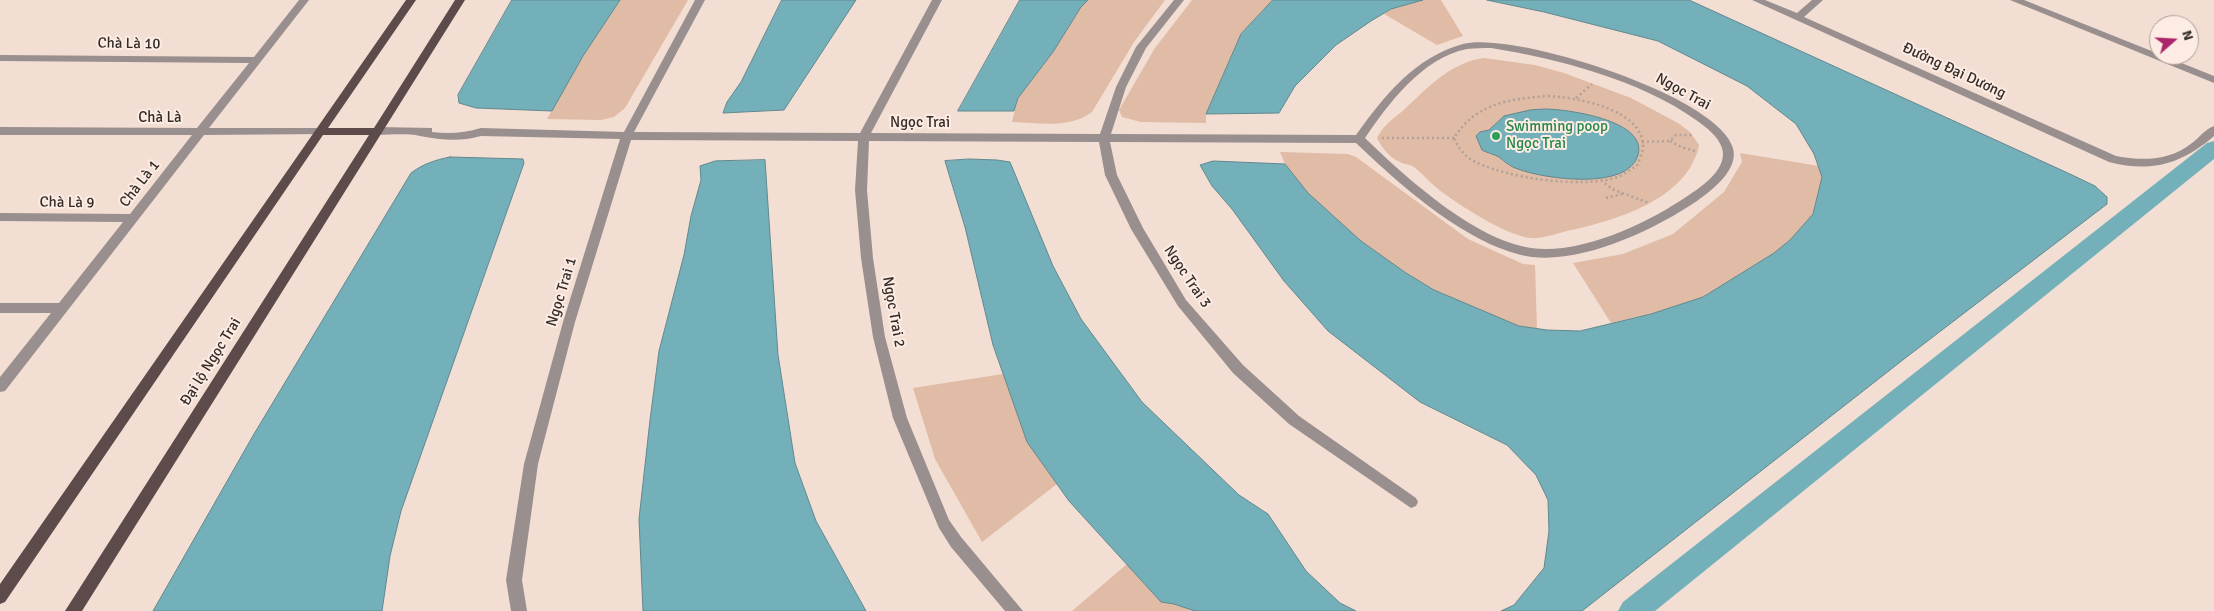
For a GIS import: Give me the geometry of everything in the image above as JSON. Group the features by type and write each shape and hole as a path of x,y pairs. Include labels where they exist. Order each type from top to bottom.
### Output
{"main road":[{"path":"0,597 411,0"},
{"name":"Đại lộ Ngọc Trai","path":"73,611 460,0"},
{"path":"320,132 377,131"}],"street":[{"name":"Chà Là 1","path":"0,387 304,0"},
{"name":"Ngọc Trai 1","path":"519,611 514,580 531,464 569,322 626,136 700,0"},
{"name":"Ngọc Trai 2","path":"937,0 864,137 861,190 868,258 879,337 900,418 928,489 944,524 956,542 1015,611"},
{"name":"Ngọc Trai 3","path":"1179,0 1141,47 1121,87 1104,139 1111,175 1137,229 1182,303 1238,369 1294,420 1411,502"},
{"name":"Đường Đại Dương","path":"1756,0 1866,47 2100,154 2126,162 2152,163 2184,154 2214,130"},
{"path":"1797,18 1818,0"},
{"path":"2015,0 2029,9 2132,51 2214,80"},
{"name":"Ngọc Trai","path":"377,131 420,132 431,136 471,136 481,132 626,136 1359,139 1392,172 1436,207 1489,238 1517,249 1539,253 1593,245 1632,231 1673,212 1703,191 1722,172 1728,159 1726,145 1712,127 1688,110 1650,91 1614,75 1586,66 1530,52 1482,44 1457,49 1430,62 1413,73 1379,109 1359,139"},
{"name":"Chà Là 10","path":"0,58 257,60"},
{"name":"Chà Là","path":"0,131 320,132"},
{"name":"Chà Là 9","path":"0,217 133,218"},
{"path":"0,308 62,308"}],"path":[{"path":"1575,98 1592,84"},
{"path":"1555,96 1575,98 1610,108 1636,127 1644,150 1641,161 1629,172 1611,179 1578,183 1543,179 1492,168 1470,159 1456,145 1454,138 1474,114 1521,98 1555,96"},
{"path":"1670,141 1676,135 1692,135"},
{"path":"1377,138 1454,138"},
{"path":"1642,142 1670,141 1681,147 1698,152"},
{"path":"1601,180 1623,194 1650,203"},
{"path":"1606,198 1623,194"}],"shaded area":[{"path":"620,0 688,0 625,108 614,117 601,120 547,119 583,56"},
{"path":"1088,0 1165,0 1134,42 1092,112 1074,121 1064,123 1012,122 1018,98 1053,52 1081,7"},
{"path":"1192,0 1273,0 1241,34 1206,114 1206,123 1141,122 1122,117 1119,110 1155,48"},
{"path":"1423,0 1441,0 1463,36 1437,45 1384,14 1391,9"},
{"path":"1484,58 1535,65 1564,73 1631,98 1678,123 1690,132 1699,145 1692,164 1680,180 1665,194 1627,214 1606,221 1534,238 1520,236 1498,227 1437,189 1411,165 1393,158 1377,138 1380,132 1404,109 1452,69 1473,60"},
{"path":"1280,152 1348,154 1356,157 1468,239 1523,264 1535,265 1537,329 1519,326 1434,290 1406,273 1361,241 1307,193 1285,164"},
{"path":"1740,153 1819,166 1822,177 1813,214 1790,240 1774,253 1703,297 1651,314 1611,323 1573,263 1623,254 1673,234 1724,192 1742,162"},
{"path":"1003,374 1027,442 1057,484 982,542 935,459 913,388"},
{"path":"1127,564 1161,602 1195,611 1072,611"}],"water":[{"path":"512,0 620,0 583,56 552,111 476,108 459,103 458,95"},
{"path":"782,0 856,0 784,110 723,113 727,102 741,82"},
{"path":"1020,0 1088,0 1081,7 1053,52 1018,98 1014,111 958,111"},
{"path":"1273,0 1423,0 1391,9 1336,45 1295,86 1279,113 1206,114 1241,34"},
{"path":"1487,0 1689,0 2095,186 2107,197 2107,204 1904,359 1582,611 1501,611 1514,605 1544,568 1549,531 1548,500 1536,475 1507,445 1420,402 1328,331 1284,281 1232,209 1212,186 1200,165 1213,161 1285,164 1308,193 1361,241 1434,290 1519,326 1547,330 1580,331 1651,314 1703,297 1774,253 1790,240 1813,214 1822,177 1814,154 1796,124 1747,86 1658,41 1544,12"},
{"path":"1545,109 1586,114 1619,125 1631,133 1638,143 1638,155 1631,166 1619,174 1602,178 1584,179 1530,173 1513,167 1499,157 1482,150 1476,136 1480,132 1489,130 1504,116 1530,110"},
{"path":"450,157 523,159 524,163 401,511 390,556 382,611 153,611 254,434 411,173 429,163"},
{"path":"969,159 1010,162 1053,266 1081,319 1142,402 1239,495 1268,514 1306,571 1340,603 1356,611 1195,611 1161,602 1069,501 1027,442 993,345 965,227 945,161"},
{"path":"765,160 778,355 795,463 816,521 866,611 643,611 639,519 650,420 659,351 701,180 700,166 715,161"}],"waterway":[{"path":"1633,611 2214,148"}],"place":[{"name":"Swimming poop Ngọc Trai","path":"1496,136"}]}
